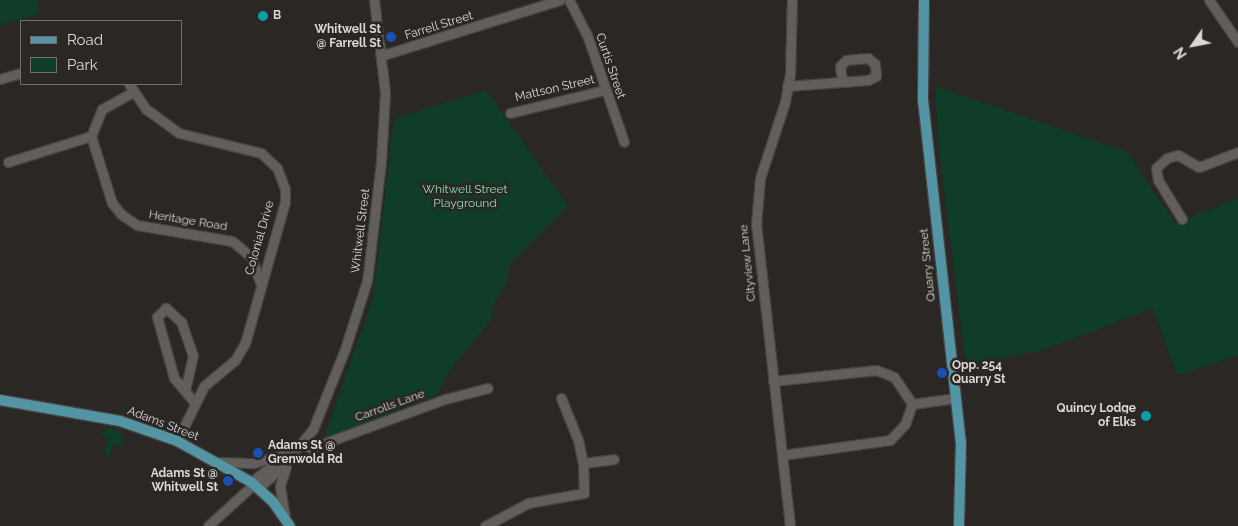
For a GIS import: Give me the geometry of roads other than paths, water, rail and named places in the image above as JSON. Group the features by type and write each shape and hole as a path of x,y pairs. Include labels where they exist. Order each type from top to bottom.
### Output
{"main road":[{"name":"Quarry Street","path":"924,0 923,100 961,442 959,526"},
{"name":"Adams Street","path":"0,400 120,421 177,441 220,462 254,484 288,522"}],"street":[{"name":"Whitwell Street","path":"208,526 254,484 299,447 323,408 367,281 381,162 385,92 383,56 374,0"},
{"name":"Farrell Street","path":"383,56 560,0"},
{"name":"Curtis Street","path":"569,0 587,35 624,142"},
{"name":"Cityview Lane","path":"790,526 756,225 756,200 787,86 792,0"},
{"path":"1209,0 1238,42"},
{"path":"0,79 20,73"},
{"path":"787,86 842,81"},
{"path":"8,162 91,136 102,109 131,88"},
{"name":"Colonial Drive","path":"131,88 160,121 179,133 197,139 251,148 277,168 284,182 285,202 242,350 204,386 177,441"},
{"name":"Mattson Street","path":"510,113 605,90"},
{"name":"Heritage Road","path":"91,136 105,189 121,214 142,226 232,241 251,257 261,283"},
{"path":"1182,219 1158,180 1156,168 1167,158 1178,154 1199,167 1238,152"},
{"path":"185,390 193,356 181,322 166,308 157,317 174,378 196,403"},
{"path":"773,381 876,370 894,377 912,404"},
{"name":"Carrolls Lane","path":"220,462 254,463 299,447 311,448 445,399 488,388"},
{"path":"489,525 528,502 584,493 583,464 578,440 561,398"},
{"path":"912,404 956,398"},
{"path":"782,455 890,440 905,424 912,404"},
{"path":"288,522 281,479 299,447"},
{"path":"583,464 614,459"}],"place":[{"name":"B","path":"263,16"},
{"name":"Whitwell St @ Farrell St","path":"391,37"},
{"name":"Opp. 254 Quarry St","path":"942,373"},
{"name":"Quincy Lodge of Elks","path":"1146,416"},
{"name":"Adams St @ Grenwold Rd","path":"258,453"},
{"name":"Adams St @ Whitwell St","path":"228,481"}],"park label":[{"name":"Whitwell Street Playground","path":"465,197"}]}
